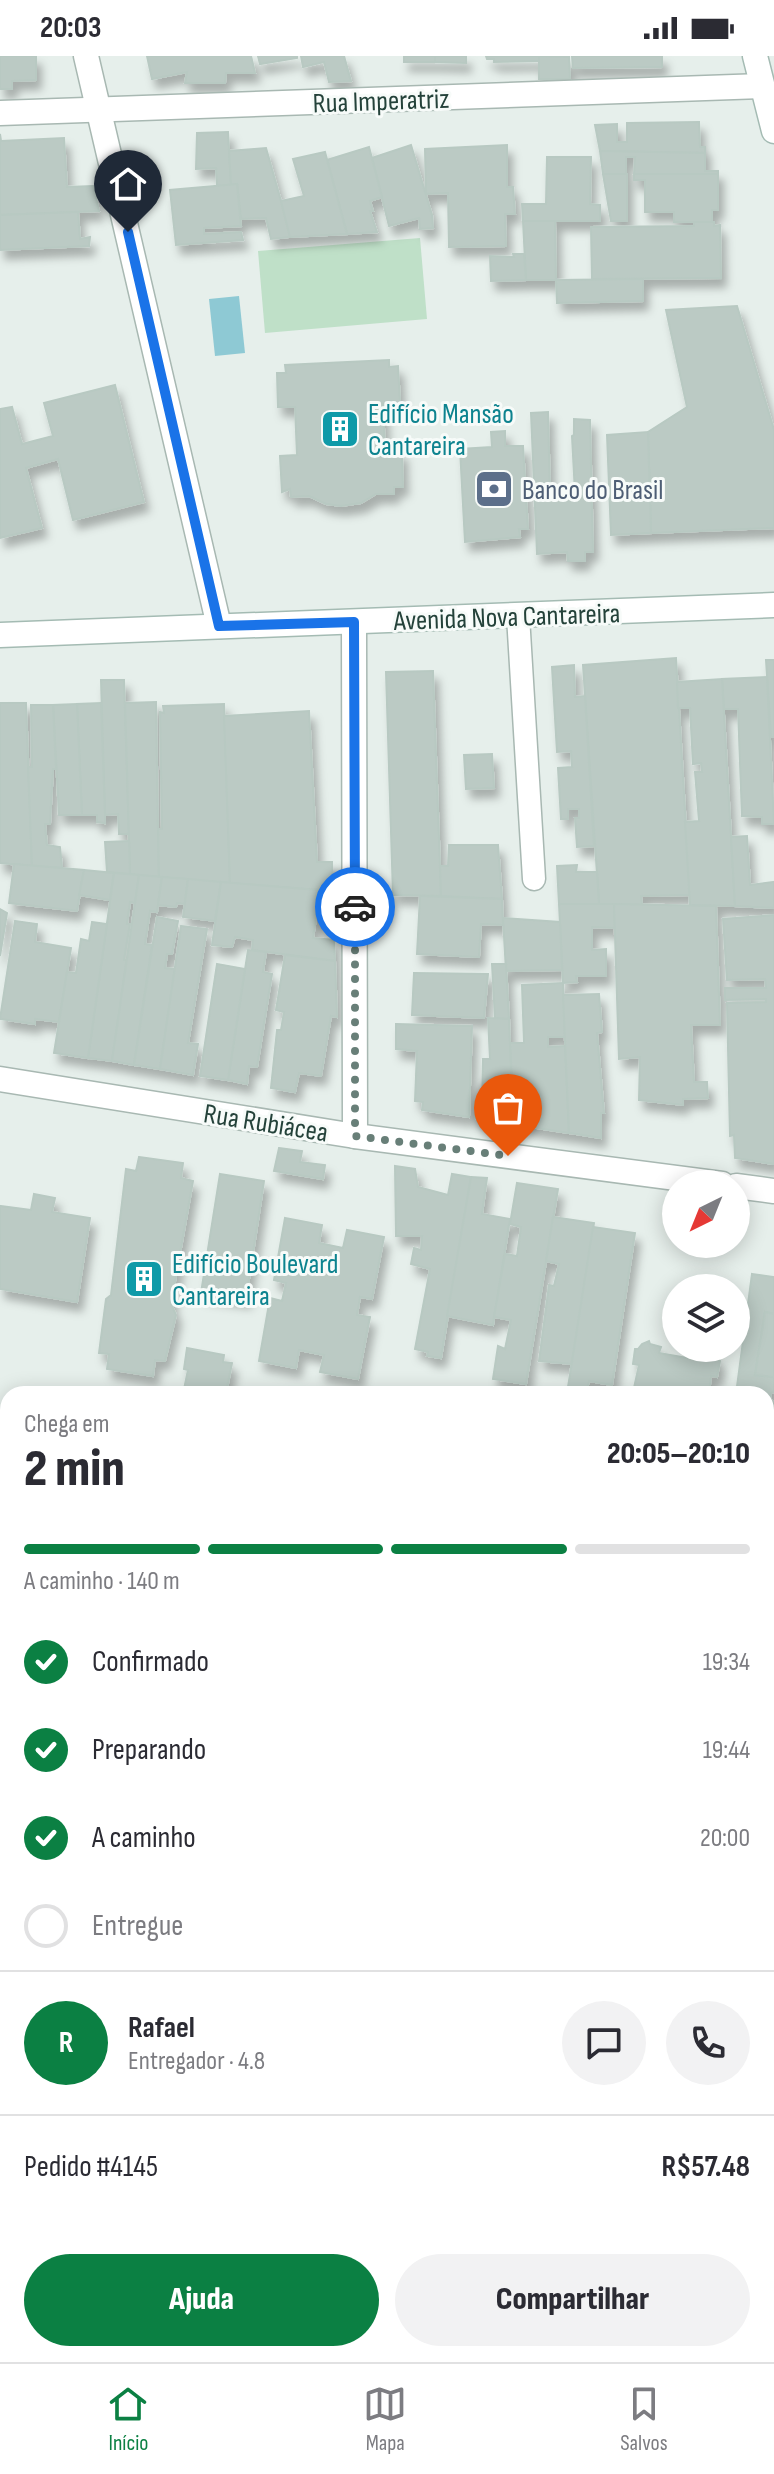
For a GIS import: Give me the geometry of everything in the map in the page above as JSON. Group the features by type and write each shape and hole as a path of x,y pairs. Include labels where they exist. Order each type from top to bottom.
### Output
{"street":[{"path":"86,56 219,626"},
{"path":"755,56 774,131"},
{"name":"Rua Imperatriz","path":"0,113 762,86"},
{"name":"Avenida Nova Cantareira","path":"0,635 774,605"},
{"path":"354,622 355,1136"},
{"name":"Rua Rubiácea","path":"0,1079 355,1136 662,1176"},
{"path":"750,1188 774,1191"}],"lane":[{"path":"518,616 534,879"}],"green space":[{"path":"420,238 427,319 265,333 258,251"}],"water":[{"path":"239,296 245,353 215,356 209,299"}],"building":[{"path":"0,56 36,56 36,80 12,81 12,89 0,89"},
{"path":"147,56 251,56 255,73 226,73 225,83 185,83 187,72 152,79"},
{"path":"258,56 297,56 297,58 260,64"},
{"path":"301,56 344,56 351,81 329,82 324,62 303,67"},
{"path":"404,56 435,56 435,62 404,62"},
{"path":"435,56 466,56 466,63 435,62"},
{"path":"486,56 539,56 539,61 494,62"},
{"path":"539,56 569,57 570,79 539,79"},
{"path":"572,56 662,56 662,67 573,68"},
{"path":"699,122 700,147 705,147 705,153 600,151 595,125 617,124 617,142 627,142 627,123"},
{"path":"228,132 231,185 217,186 216,168 196,169 197,133"},
{"path":"0,134 1,141 64,138 67,187 93,186 99,211 0,215"},
{"path":"411,145 433,228 420,229 419,218 389,226 372,158"},
{"path":"507,145 507,187 513,187 515,214 505,214 506,246 449,247 448,193 426,194 425,149"},
{"path":"369,147 382,197 370,201 377,232 347,234 327,160"},
{"path":"266,148 290,237 271,239 266,218 241,219 237,184 231,185 229,151"},
{"path":"600,151 705,153 705,171 718,171 718,174 634,174 635,157 626,157 626,174 603,174"},
{"path":"325,152 347,234 290,237 281,201 304,196 293,159"},
{"path":"547,157 591,157 590,204 600,205 600,221 523,221 522,204 546,204"},
{"path":"603,174 627,174 627,221 611,221"},
{"path":"634,174 718,174 718,210 712,210 712,222 674,222 674,212 645,212 645,180 634,180"},
{"path":"237,184 241,226 204,228 204,234 241,232 243,240 176,245 170,190"},
{"path":"78,212 80,239 90,237 89,246 0,250 0,215"},
{"path":"523,221 555,221 556,280 526,280"},
{"path":"694,222 720,225 721,278 592,279 591,227 694,226"},
{"path":"513,254 524,254 526,280 491,281 490,256 514,257"},
{"path":"643,279 643,301 557,303 556,280"},
{"path":"737,306 774,430 774,528 651,533 648,432 687,407 666,310"},
{"name":"Edifício Mansão Cantareira","path":"389,360 389,367 398,366 400,403 383,404 385,451 402,451 403,487 394,487 394,494 376,494 361,503 341,506 326,504 309,496 291,497 290,489 282,492 280,456 297,455 295,407 278,407 277,373 286,373 285,365"},
{"path":"115,385 144,502 73,520 58,459 26,468 42,528 0,538 0,409 12,407 22,444 53,436 44,403"},
{"path":"548,412 550,494 575,493 574,419 590,420 593,552 585,552 585,561 568,561 567,552 537,554 531,413"},
{"name":"Banco do Brasil","path":"505,431 505,446 523,446 528,529 519,529 520,537 465,542 460,449 492,447 491,432"},
{"path":"648,432 651,533 611,535 607,435"},
{"path":"676,658 690,895 641,896 642,905 599,904 583,665"},
{"path":"766,660 774,660 774,737 771,737"},
{"path":"574,665 575,697 585,696 594,846 577,847 575,818 579,818 579,809 568,809 568,819 561,819 558,768 572,767 571,751 557,752 552,667"},
{"path":"433,671 441,896 393,895 386,672"},
{"path":"767,677 774,824 762,824 762,817 742,816 738,709 724,709 722,679"},
{"path":"722,679 735,906 690,905 685,822 699,821 695,772 702,772 701,763 693,764 690,708 678,708 677,682"},
{"path":"101,680 124,680 129,834 119,834 118,814 105,815"},
{"path":"156,702 159,877 130,874 125,703"},
{"path":"0,703 26,703 32,866 0,863"},
{"path":"101,703 105,823 97,822 97,815 82,815 77,704"},
{"path":"77,704 82,815 59,815 53,705"},
{"path":"224,704 230,883 159,877 158,829 162,829 160,712 164,713 163,706"},
{"path":"31,705 53,705 56,769 53,769 50,824 45,824 47,845 60,847 62,868 32,866 28,767 32,767"},
{"path":"309,711 317,862 332,862 332,891 230,883 224,716"},
{"path":"492,754 494,788 466,789 464,755"},
{"path":"747,836 750,885 774,882 774,908 735,906 731,837"},
{"path":"129,841 130,874 107,872 105,842"},
{"path":"449,845 498,845 502,899 441,896 440,866 448,866"},
{"path":"14,864 84,870 77,911 9,903"},
{"path":"577,865 576,872 597,872 599,904 559,904 557,866"},
{"path":"84,870 114,873 110,900 79,895"},
{"path":"114,873 139,875 135,903 130,902 124,960 127,960 112,1061 88,1058"},
{"path":"139,875 162,877 157,912 150,911 145,944 152,945 134,1065 112,1061"},
{"path":"162,877 188,879 185,904 177,903 176,907 158,905"},
{"path":"188,879 221,882 215,921 183,917"},
{"path":"221,882 317,890 316,898 319,899 313,938 334,940 335,961 252,950 253,940 235,937 232,947 212,945"},
{"path":"420,896 502,899 503,925 481,924 479,957 417,954"},
{"path":"559,904 614,904 615,928 592,927 592,950 606,949 606,976 576,976 577,982 563,983"},
{"path":"614,904 716,906 720,1025 691,1025 694,1082 707,1082 708,1098 683,1099 683,1105 639,1100 640,1057 619,1059"},
{"path":"0,909 7,913 0,956"},
{"path":"774,915 774,1164 735,1158 734,1135 730,1136 727,1003 766,1002 766,999 725,1000 725,988 766,988 765,979 727,980 723,919"},
{"path":"157,917 178,921 172,954 167,954 165,968 175,969 160,1069 134,1065"},
{"path":"503,918 560,922 562,970 506,971"},
{"path":"15,921 37,924 35,942 71,948 59,1022 35,1019 35,1024 0,1019"},
{"path":"92,922 107,924 88,1058 54,1053 67,972 76,973 81,939 89,941"},
{"path":"181,926 207,929 188,1043 198,1044 193,1075 160,1069"},
{"path":"248,950 266,952 263,972 272,974 257,1067 249,1066 247,1084 228,1080"},
{"path":"285,955 335,961 337,1017 331,1016 321,1076 299,1073 295,1092 271,1088 277,1030 281,1030 284,1012 276,1010"},
{"path":"217,964 245,969 228,1080 200,1076"},
{"path":"492,964 506,964 509,1019 495,1018"},
{"path":"414,973 488,974 484,1018 412,1015"},
{"path":"563,983 565,1037 548,1037 548,1047 565,1046 569,1133 523,1126 521,1081 512,1081 510,1043 524,1043 522,985"},
{"path":"599,994 602,1032 597,1033 604,1113 601,1113 601,1138 569,1133 563,995"},
{"path":"488,1018 509,1019 513,1124 475,1118 475,1101 482,1101 483,1059 490,1059"},
{"path":"396,1024 472,1026 469,1117 422,1110 423,1102 415,1101 417,1051 396,1049"},
{"path":"279,1148 302,1151 300,1162 325,1165 323,1179 274,1171"},
{"name":"Edifício Boulevard Cantareira","path":"139,1157 183,1163 181,1178 193,1181 171,1304 176,1315 165,1361 155,1360 153,1376 107,1369 109,1354 99,1353 106,1299 111,1295 126,1169 136,1171"},
{"path":"395,1166 415,1169 418,1187 448,1195 452,1174 471,1177 441,1358 427,1356 428,1352 415,1349 430,1269 411,1264 414,1248 421,1250 422,1236 396,1236"},
{"path":"220,1174 264,1181 246,1299 201,1293"},
{"path":"471,1177 487,1178 482,1214 510,1219 493,1325 447,1316"},
{"path":"517,1183 558,1189 526,1384 493,1379 498,1346 505,1349 511,1320 494,1317 505,1254 517,1256 521,1227 510,1224"},
{"path":"34,1194 55,1198 52,1212 90,1218 77,1302 0,1289 0,1206 31,1210"},
{"path":"553,1217 594,1223 572,1364 539,1361 549,1285 554,1286 559,1264 546,1261"},
{"path":"285,1218 322,1225 319,1243 343,1248 347,1230 384,1237 372,1299 360,1297 357,1315 370,1317 358,1379 320,1372 324,1355 299,1350 296,1368 259,1361 270,1298 282,1301 286,1283 274,1280"},
{"path":"593,1227 635,1233 612,1385 589,1381 588,1386 568,1386"},
{"path":"752,1274 774,1277 774,1314 765,1312 755,1375 774,1377 774,1386 737,1386 740,1362 750,1362"},
{"path":"765,1312 774,1314 774,1377 755,1375"},
{"path":"649,1341 661,1347 662,1362 720,1362 717,1377 711,1376 710,1386 634,1386 639,1365 633,1364 635,1349"},
{"path":"187,1348 224,1355 223,1362 232,1363 228,1386 185,1386 188,1370 184,1369"}],"way so far":[{"path":"355,907 355,1136 508,1156"}],"place":[{"name":"Edifício Mansão Cantareira","path":"340,429"},
{"name":"Banco do Brasil","path":"494,489"},
{"name":"Edifício Boulevard Cantareira","path":"144,1279"}],"route":[{"path":"128,232 219,626 354,622 355,907"}]}
